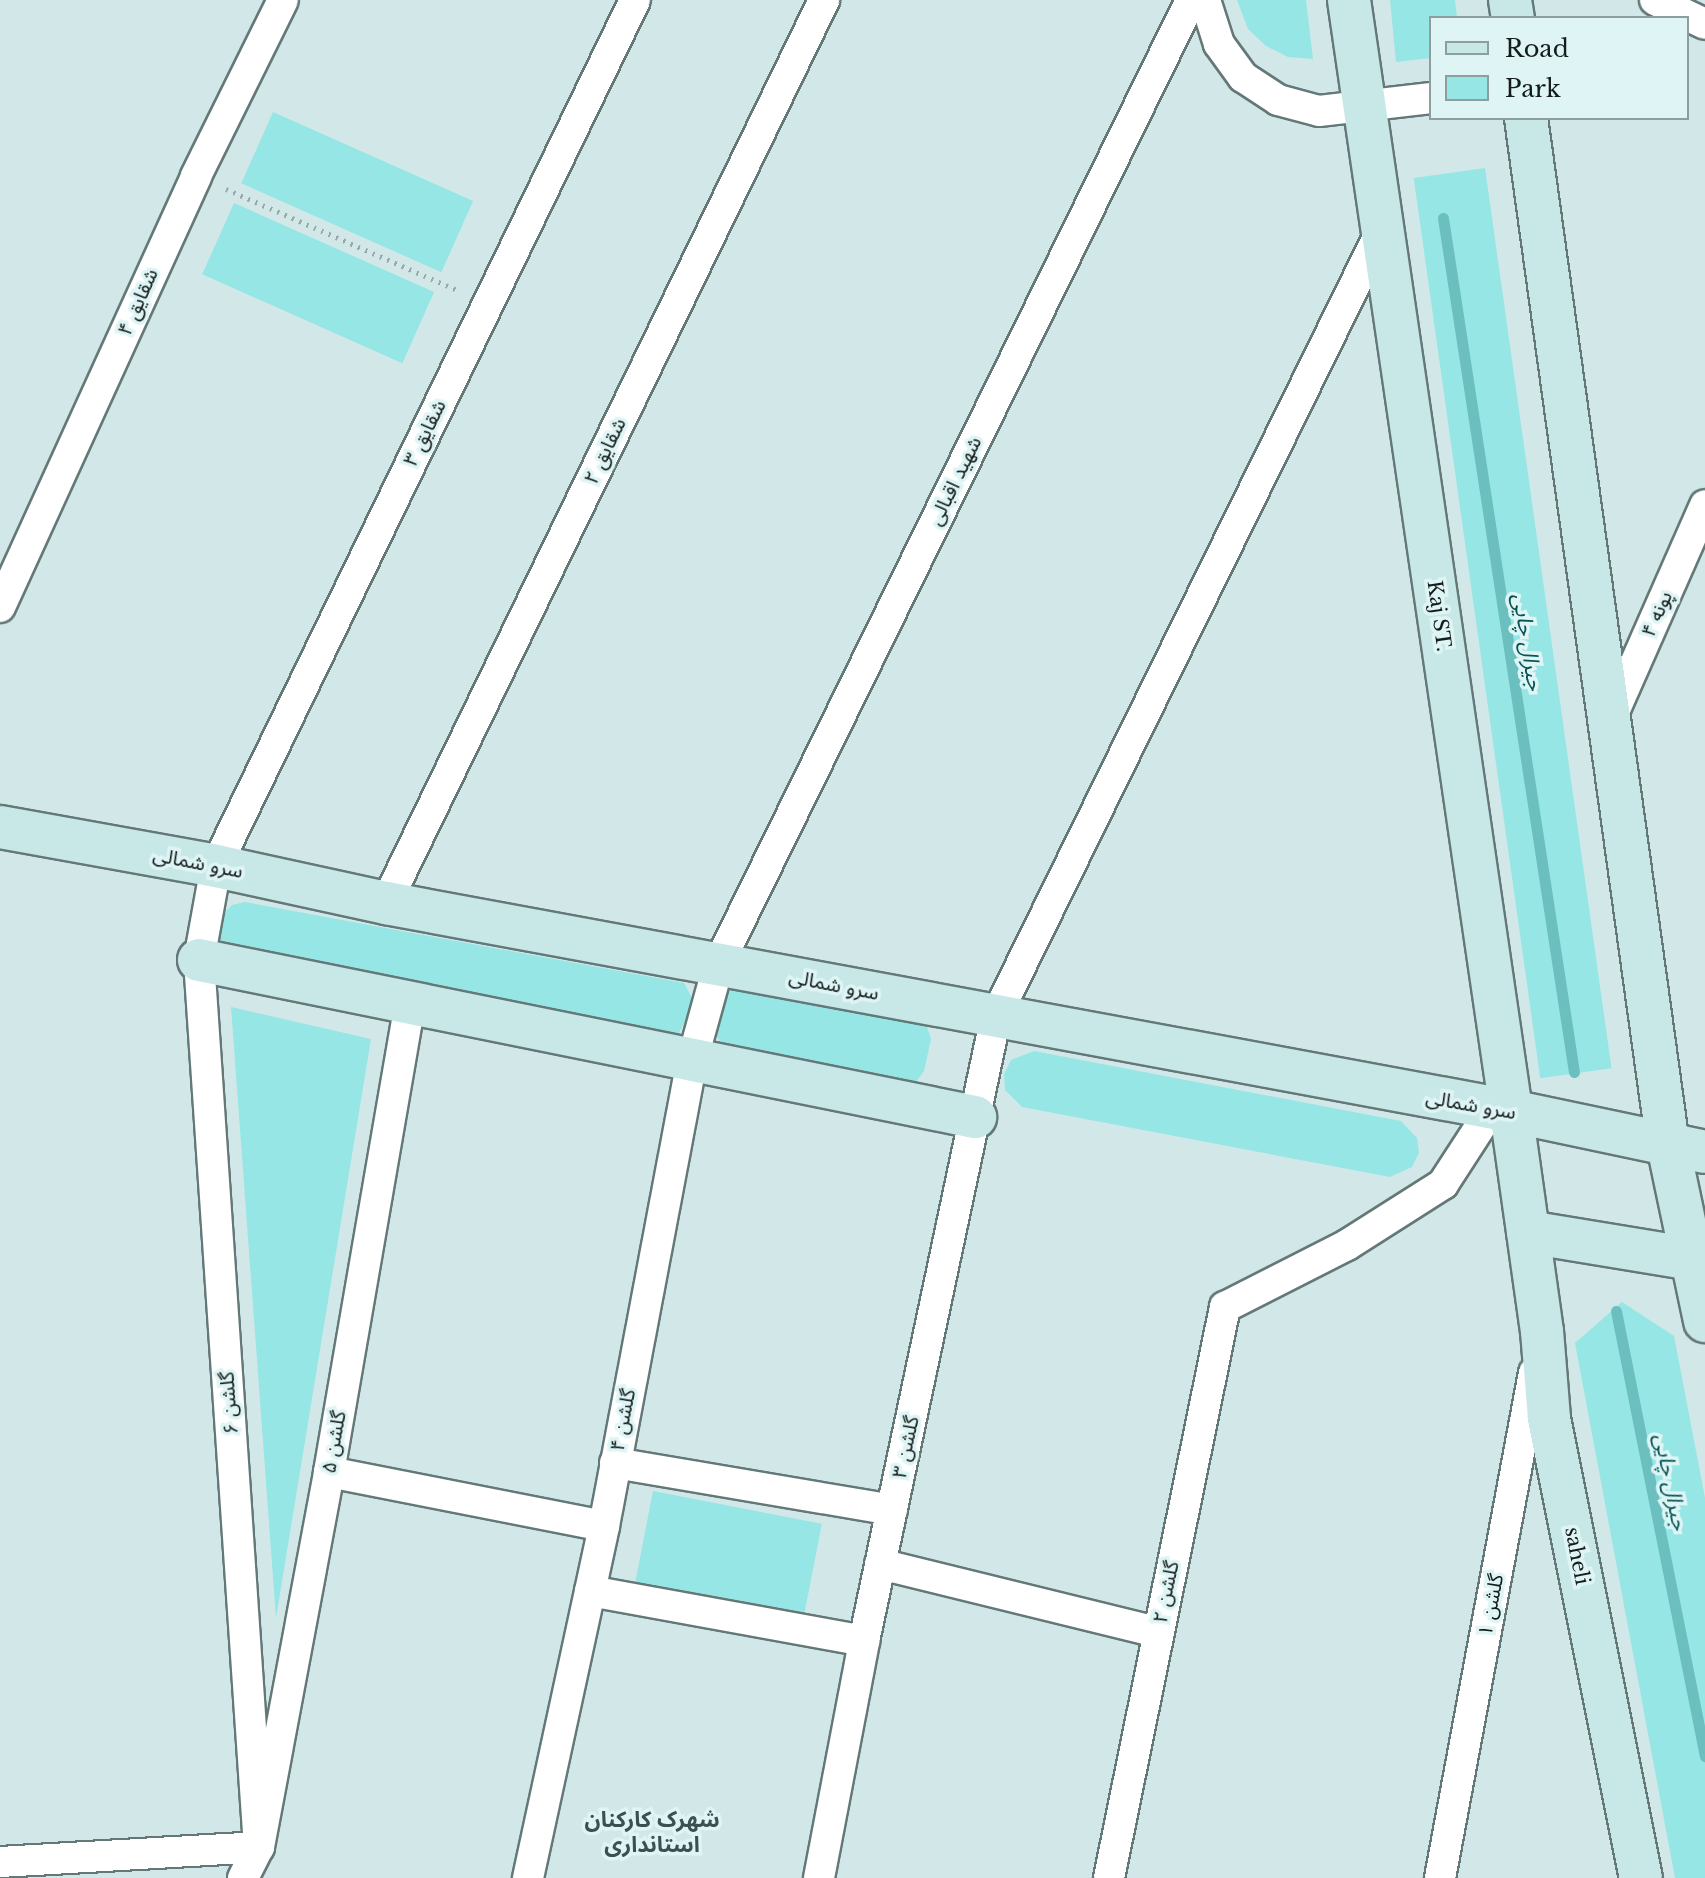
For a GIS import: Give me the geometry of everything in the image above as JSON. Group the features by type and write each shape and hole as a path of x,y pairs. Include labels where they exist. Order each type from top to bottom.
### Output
{"main road":[{"name":"Kaj ST.","path":"1349,0 1501,1110 1528,1232"},
{"path":"1526,120 1609,723 1686,1148 1705,1321"},
{"name":"سرو شمالی","path":"0,827 216,866 386,903 1501,1110 1686,1148"},
{"path":"199,960 975,1117"},
{"path":"1528,1232 1700,1260"},
{"name":"saheli","path":"1528,1232 1542,1331 1549,1418 1641,1878"}],"street":[{"name":"شقایق ۴","path":"0,607 196,176 283,0"},
{"name":"شقایق ۳","path":"199,960 216,866 635,0"},
{"name":"شقایق ۲","path":"386,903 824,0"},
{"name":"شهید اقبالی","path":"719,963 1191,0"},
{"path":"1205,0 1219,44 1243,77 1278,100 1319,111 1429,98"},
{"path":"1655,0 1688,16"},
{"name":"گلشن ۳","path":"819,1878 864,1641 996,1016 1382,229"},
{"name":"پونه ۴","path":"1609,723 1702,520"},
{"name":"گلشن ۶","path":"199,960 259,1847"},
{"name":"گلشن ۴","path":"528,1878 604,1526 692,1061 719,963"},
{"name":"گلشن ۵","path":"243,1878 259,1847 329,1472 410,1002"},
{"name":"گلشن ۲","path":"1109,1878 1225,1307 1347,1245 1443,1184 1501,1110"},
{"name":"گلشن ۱","path":"1440,1878 1542,1331"},
{"path":"615,1463 892,1510"},
{"path":"329,1472 604,1526"},
{"path":"880,1564 1157,1632"},
{"path":"590,1591 864,1641"},
{"path":"0,1862 259,1847"}],"path":[{"path":"196,176 488,303"}],"green space":[{"path":"1237,0 1306,0 1313,59 1288,57 1266,46 1248,29"},
{"path":"1390,0 1455,0 1457,16 1429,16 1429,58 1396,62"},
{"path":"273,112 473,201 441,272 241,183"},
{"path":"1485,168 1612,1068 1540,1078 1414,178"},
{"path":"234,203 434,292 402,363 202,274"},
{"path":"245,902 684,983 691,996 691,1009 677,1037 223,948 217,934 218,919 232,905"},
{"path":"731,988 926,1024 931,1039 924,1071 913,1086 723,1047 716,1035 716,1016"},
{"path":"231,1007 371,1039 276,1618"},
{"path":"1034,1051 1401,1121 1417,1138 1419,1153 1412,1167 1390,1177 1022,1107 1005,1090 1004,1074 1011,1060"},
{"path":"1622,1302 1674,1336 1705,1498 1705,1878 1675,1878 1575,1343"},
{"path":"653,1491 822,1524 804,1618 635,1585"}],"waterway":[{"name":"جیرال چایی","path":"1443,218 1574,1072"},
{"name":"جیرال چایی","path":"1616,1311 1705,1756"}],"district":[{"name":"شهرک کارکنان استانداری","path":"652,1832"}]}
